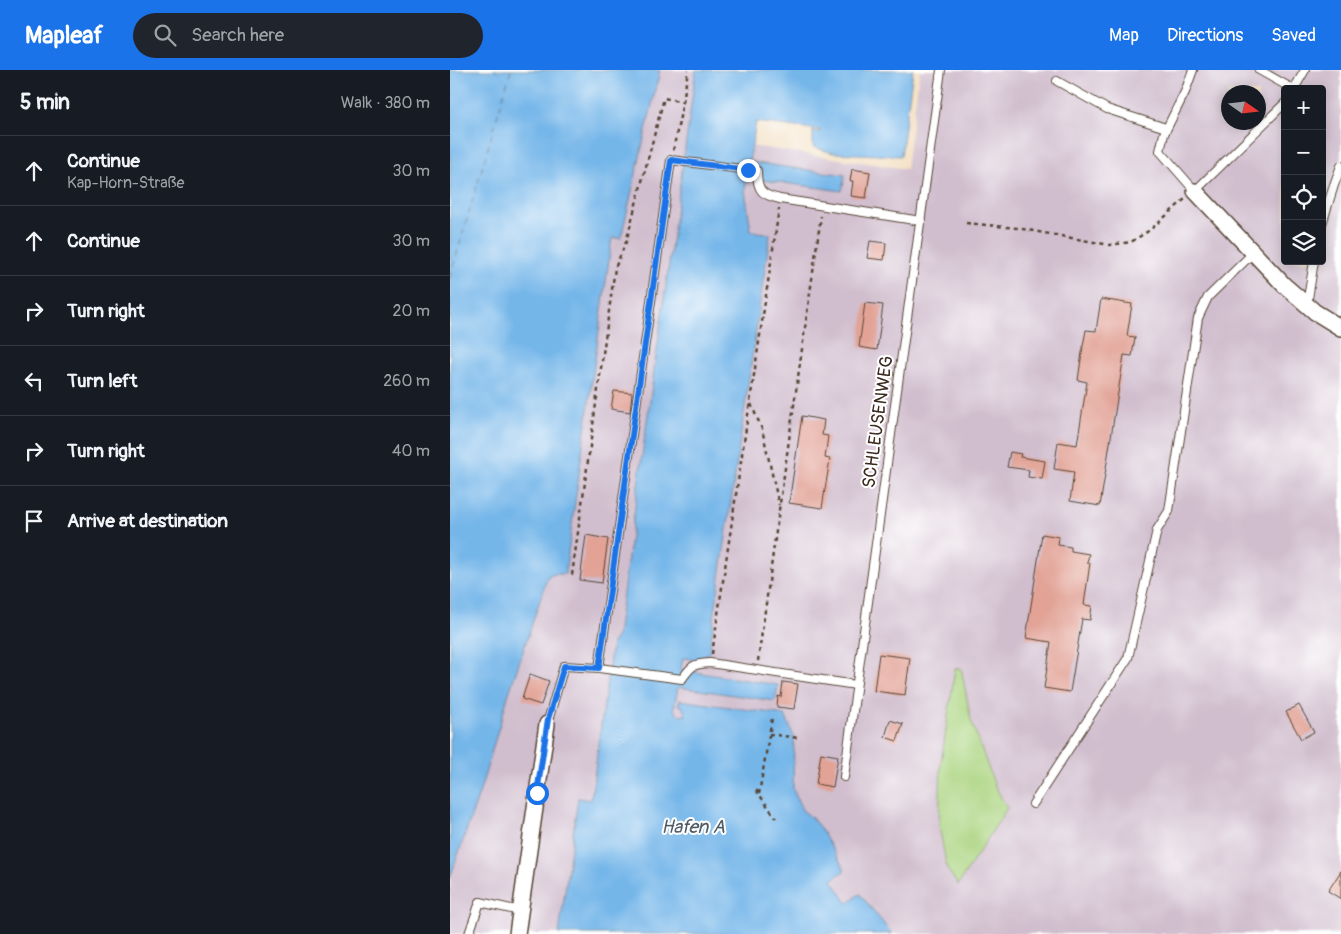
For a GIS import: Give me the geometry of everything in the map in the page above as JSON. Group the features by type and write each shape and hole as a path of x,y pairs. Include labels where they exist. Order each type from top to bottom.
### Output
{"street":[{"path":"1194,191 1284,286 1315,312 1341,328"},
{"path":"517,934 547,724"}],"lane":[{"name":"SCHLEUSENWEG","path":"844,777 941,70"},
{"path":"1192,70 1184,92 1166,128 1160,151 1194,191 1281,107"},
{"path":"1259,70 1287,85"},
{"path":"1296,85 1305,70"},
{"path":"1057,81 1107,109 1166,128"},
{"path":"599,668 671,160 757,171 759,188 766,196 921,222"},
{"path":"1323,220 1341,166"},
{"path":"1033,804 1128,658 1157,530 1169,512 1198,318 1208,297 1253,253"},
{"path":"1307,305 1313,265"},
{"path":"547,724 564,666 599,668 682,679 696,664 710,663 856,685"},
{"path":"469,934 480,902 520,911"}],"path":[{"path":"671,160 688,70"},
{"path":"572,576 615,268 626,242 664,98 683,102"},
{"path":"966,223 1017,228 1110,245 1131,242 1150,230 1194,191"},
{"path":"710,663 780,199"},
{"path":"757,670 822,206"},
{"path":"750,403 762,429 779,506"},
{"path":"759,794 772,718"},
{"path":"769,734 798,738"},
{"path":"756,790 776,818"}],"shaded area":[{"path":"660,70 696,70 617,636 612,643 591,800 578,798 559,934 450,934 450,878 480,791 508,696 548,576 565,573 612,237 621,238"},
{"path":"920,70 1341,70 1341,934 892,934 861,894 847,903 832,880 811,817 802,810 793,789 794,737 682,706 686,716 677,714 674,709 683,658 709,653 770,235 751,231 745,190 752,146 906,169"}],"green space":[{"path":"961,668 971,720 995,786 1007,808 958,885 947,869 939,825 941,764 955,669"}],"water":[{"path":"450,70 660,70 621,238 612,238 565,574 548,576 508,696 480,791 450,878"},
{"name":"Hafen A","path":"696,70 913,70 901,156 833,153 813,147 813,131 820,132 820,130 756,122 749,162 845,175 842,191 747,178 745,190 751,231 770,234 709,653 695,660 683,658 681,670 778,685 775,701 678,687 674,709 677,714 686,716 682,706 678,705 680,700 785,715 794,737 793,789 802,810 820,828 845,870 832,880 847,903 860,894 892,934 559,934 578,798 591,800 612,643 617,636"}],"building":[{"path":"852,169 870,172 866,198 851,196 853,181 850,181"},
{"path":"870,241 886,243 884,260 867,258"},
{"path":"1101,299 1132,304 1127,336 1135,337 1132,356 1124,355 1100,506 1070,501 1074,472 1054,469 1058,442 1077,445 1087,382 1078,380 1083,346 1086,330 1096,331"},
{"path":"865,303 883,305 877,350 859,347"},
{"path":"614,391 632,393 630,412 611,409"},
{"path":"802,416 824,420 822,435 828,436 825,458 830,459 822,508 789,503"},
{"path":"1010,452 1021,454 1020,457 1045,461 1042,479 1028,477 1029,470 1007,467"},
{"path":"1042,534 1059,537 1058,545 1071,547 1071,551 1089,554 1087,563 1090,563 1084,605 1092,606 1090,620 1082,619 1070,692 1044,688 1051,642 1026,638"},
{"path":"586,535 608,539 602,583 580,580"},
{"path":"879,654 910,658 905,695 874,691"},
{"path":"530,674 549,681 541,705 522,699"},
{"path":"783,682 798,684 794,709 777,707 778,696 781,697"},
{"path":"1299,705 1314,732 1301,739 1286,712"},
{"path":"890,720 903,724 897,741 885,737"},
{"path":"821,753 838,756 833,787 816,784"},
{"path":"1341,871 1341,899 1328,891"}],"ferry route":[{"path":"450,277 511,70"}],"route":[{"path":"537,793 548,719 564,666 599,668 671,160 748,170"}]}
